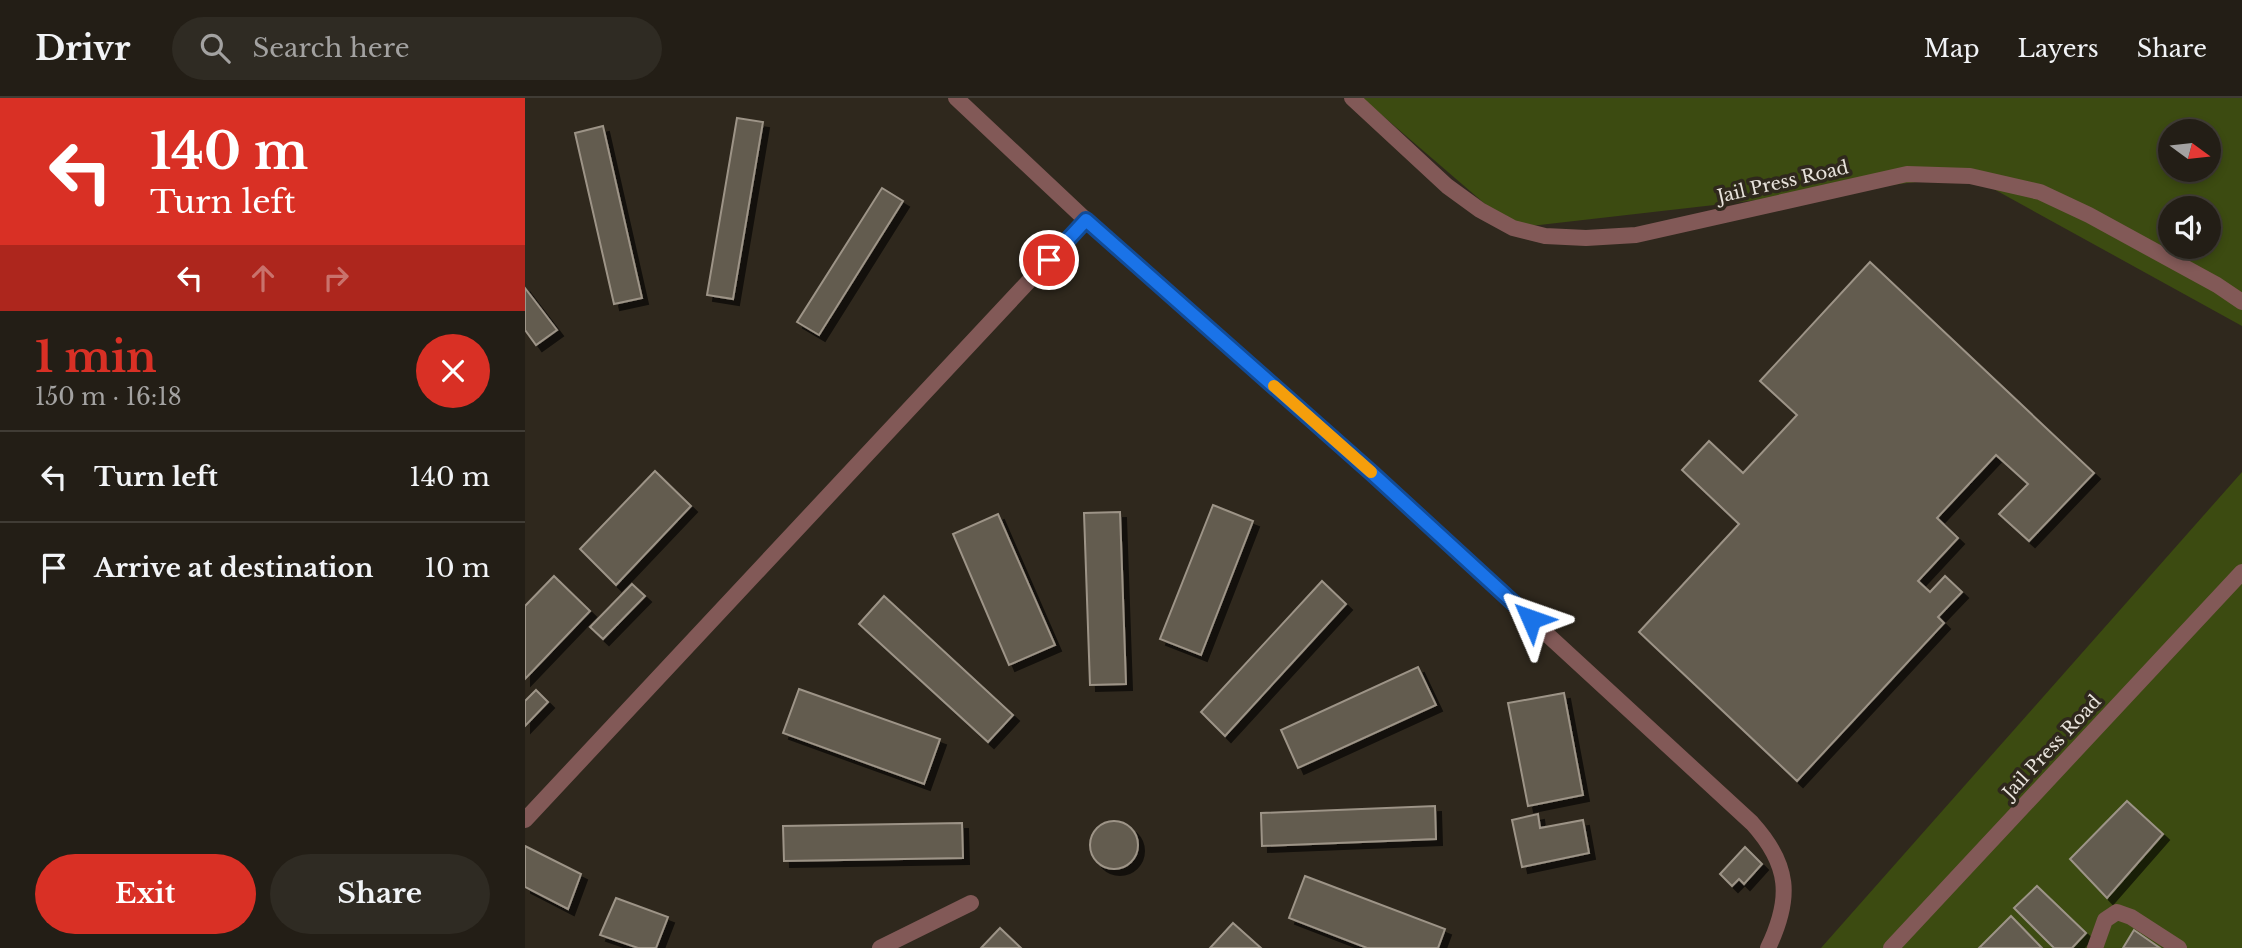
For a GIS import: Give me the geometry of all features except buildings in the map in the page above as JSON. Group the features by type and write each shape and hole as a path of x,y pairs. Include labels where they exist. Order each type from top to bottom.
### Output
{"lane":[{"path":"956,98 1086,220 1373,474 1752,823 1769,842 1780,862 1785,883 1784,908 1768,948"},
{"name":"Jail Press Road","path":"1352,98 1447,186 1480,210 1513,228 1545,236 1586,238 1636,235 1907,174 1970,176 2040,192 2217,285 2242,302"},
{"path":"525,820 1086,220"},
{"name":"Jail Press Road","path":"1891,948 2242,572"},
{"path":"880,948 971,903"},
{"path":"2095,948 2105,920 2117,912 2131,916 2179,948"}],"green space":[{"path":"1362,98 2242,98 2242,326 1970,176 1513,228"},
{"path":"2242,472 2242,948 1821,948"}],"slow traffic":[{"path":"1274,386 1371,472"}],"route":[{"path":"1049,260 1086,220 1373,474 1531,619"}]}
